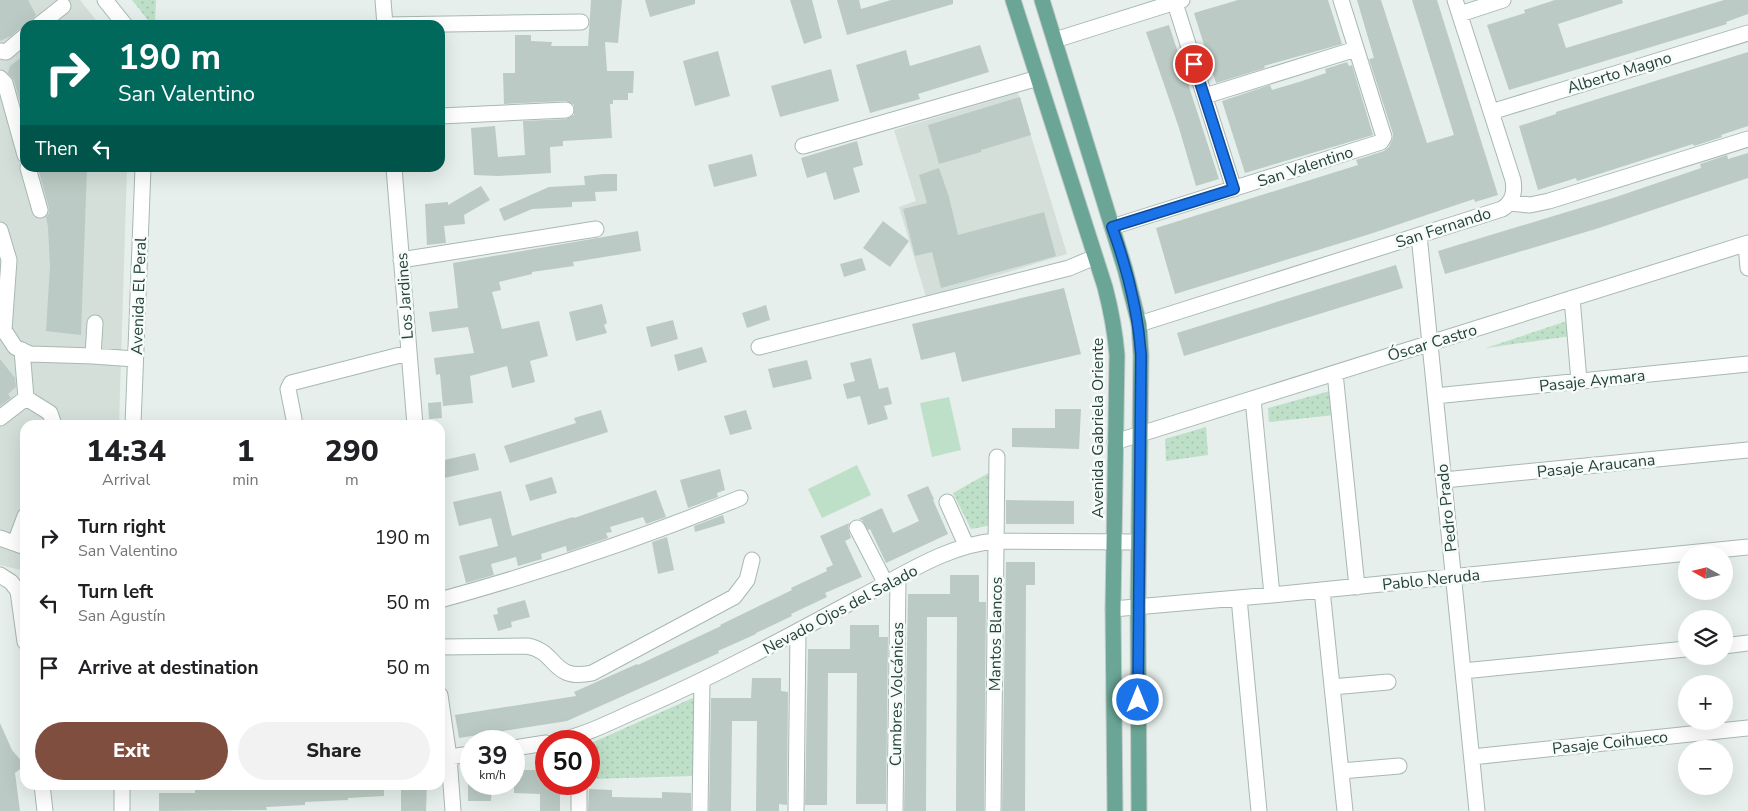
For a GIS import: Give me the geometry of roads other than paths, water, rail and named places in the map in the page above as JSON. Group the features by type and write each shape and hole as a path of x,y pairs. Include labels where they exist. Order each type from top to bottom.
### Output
{"main road":[{"name":"Avenida Gabriela Oriente","path":"1013,0 1112,311 1115,331 1117,355 1114,542 1115,811"},
{"path":"1042,0 1125,269 1139,324 1141,355 1138,542 1139,811"}],"street":[{"path":"105,0 121,20"},
{"path":"383,0 385,20"},
{"path":"1205,96 1356,49 1341,0"},
{"path":"1503,0 1458,7 1514,186 1513,197 1510,203"},
{"path":"1055,40 1177,1 1234,189"},
{"path":"45,20 63,6"},
{"path":"445,24 581,22"},
{"name":"Alberto Magno","path":"1491,112 1748,33"},
{"path":"0,51 6,52 20,40"},
{"name":"San Valentino","path":"1112,227 1378,143 1382,140 1383,134 1356,49"},
{"path":"0,78 5,83 20,138"},
{"path":"803,146 1038,78"},
{"path":"445,116 566,110"},
{"name":"San Fernando","path":"1139,324 1502,209 1510,203 1530,205 1549,201 1748,138"},
{"path":"29,172 40,210"},
{"name":"Avenida El Peral","path":"133,420 142,172"},
{"name":"Los Jardines","path":"394,172 415,420"},
{"path":"401,260 596,229"},
{"path":"0,230 9,260 2,327 15,347 30,354 135,359"},
{"name":"Pedro Prado","path":"1419,235 1477,811"},
{"path":"1747,243 1748,268"},
{"name":"Óscar Castro","path":"1115,442 1747,243"},
{"path":"759,347 1069,268 1095,257"},
{"path":"1572,298 1579,381"},
{"path":"93,356 95,323"},
{"path":"22,350 26,398"},
{"path":"294,420 288,390 291,383 408,353"},
{"name":"Pasaje Aymara","path":"1435,396 1748,364"},
{"path":"1335,373 1357,587"},
{"path":"0,418 26,398"},
{"path":"26,398 50,413 52,420"},
{"path":"1254,398 1272,595"},
{"name":"Pasaje Araucana","path":"1444,480 1748,450"},
{"name":"Mantos Blancos","path":"993,811 997,457"},
{"path":"445,599 568,562 675,524 740,498"},
{"path":"947,502 966,546"},
{"path":"13,543 20,527"},
{"path":"857,528 892,581"},
{"name":"Nevado Ojos del Salado","path":"597,730 702,681 892,581 945,554 966,546 997,541 1138,542"},
{"name":"Pablo Neruda","path":"1114,609 1357,587 1748,547"},
{"path":"445,647 527,646 540,649 558,668 567,672 576,674 592,672 734,597 747,580 752,560"},
{"path":"0,575 11,582 18,591 20,606"},
{"name":"Cumbres Volcánicas","path":"892,581 895,811"},
{"path":"1322,590 1345,811"},
{"path":"1238,598 1259,811"},
{"path":"796,811 798,632"},
{"path":"1733,645 1748,643"},
{"path":"1463,672 1678,651"},
{"path":"700,811 702,681"},
{"path":"1332,687 1388,682"},
{"name":"Pasaje Coihueco","path":"1472,757 1748,728"},
{"path":"453,811 445,755 460,754"},
{"path":"1341,771 1398,766"},
{"path":"43,790 45,811"},
{"path":"122,790 122,811"},
{"path":"579,795 579,811"}]}
